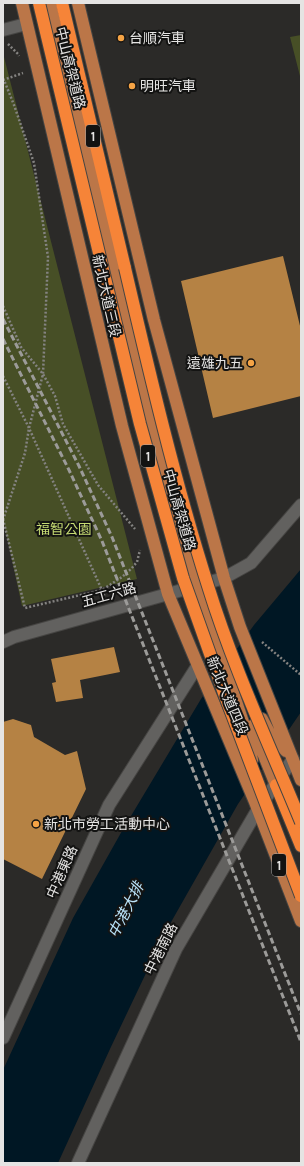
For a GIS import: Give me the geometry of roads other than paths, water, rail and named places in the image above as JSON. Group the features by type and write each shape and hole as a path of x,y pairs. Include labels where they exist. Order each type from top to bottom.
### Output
{"highway":[{"name":"中山高架道路","path":"39,3 140,424 181,571 225,696 301,896"},
{"name":"中山高架道路","path":"62,3 164,433 190,526 208,587 224,632 301,822"},
{"path":"276,785 301,846"}],"main road":[{"name":"新北大道三段","path":"22,3 122,426 168,594"},
{"name":"新北大道三段","path":"50,3 167,483 197,586"},
{"name":"1","path":"78,3 154,320 224,578"},
{"name":"新北大道四段","path":"224,578 240,627 301,780"},
{"name":"新北大道四段","path":"197,586 249,740 256,804"},
{"name":"新北大道四段","path":"168,594 256,804 301,921"},
{"name":"新北大道四段","path":"206,614 276,785"},
{"name":"新北大道四段","path":"222,650 269,732 291,756"}],"street":[{"path":"3,30 26,24"},
{"name":"五工六路","path":"3,642 14,637 224,578 251,563 301,505"},
{"name":"中港東路","path":"3,1038 109,804 198,665"},
{"name":"中港南路","path":"78,1163 176,949 256,804 276,785 291,756"}],"water":[{"name":"中港大排","path":"301,569 301,712 238,804 166,931 58,1163 3,1163 3,1070 73,918 122,831 201,699 254,625"}],"railway":[{"path":"3,319 79,466 112,537 301,1014"},
{"path":"3,339 69,470 102,541 301,1042"}],"place":[{"name":"台順汽車","path":"121,38"},
{"name":"明旺汽車","path":"132,86"},
{"name":"遠雄九五","path":"251,363"},
{"name":"新北市勞工活動中心","path":"36,824"}],"park label":[{"name":"福智公園","path":"64,529"}]}
